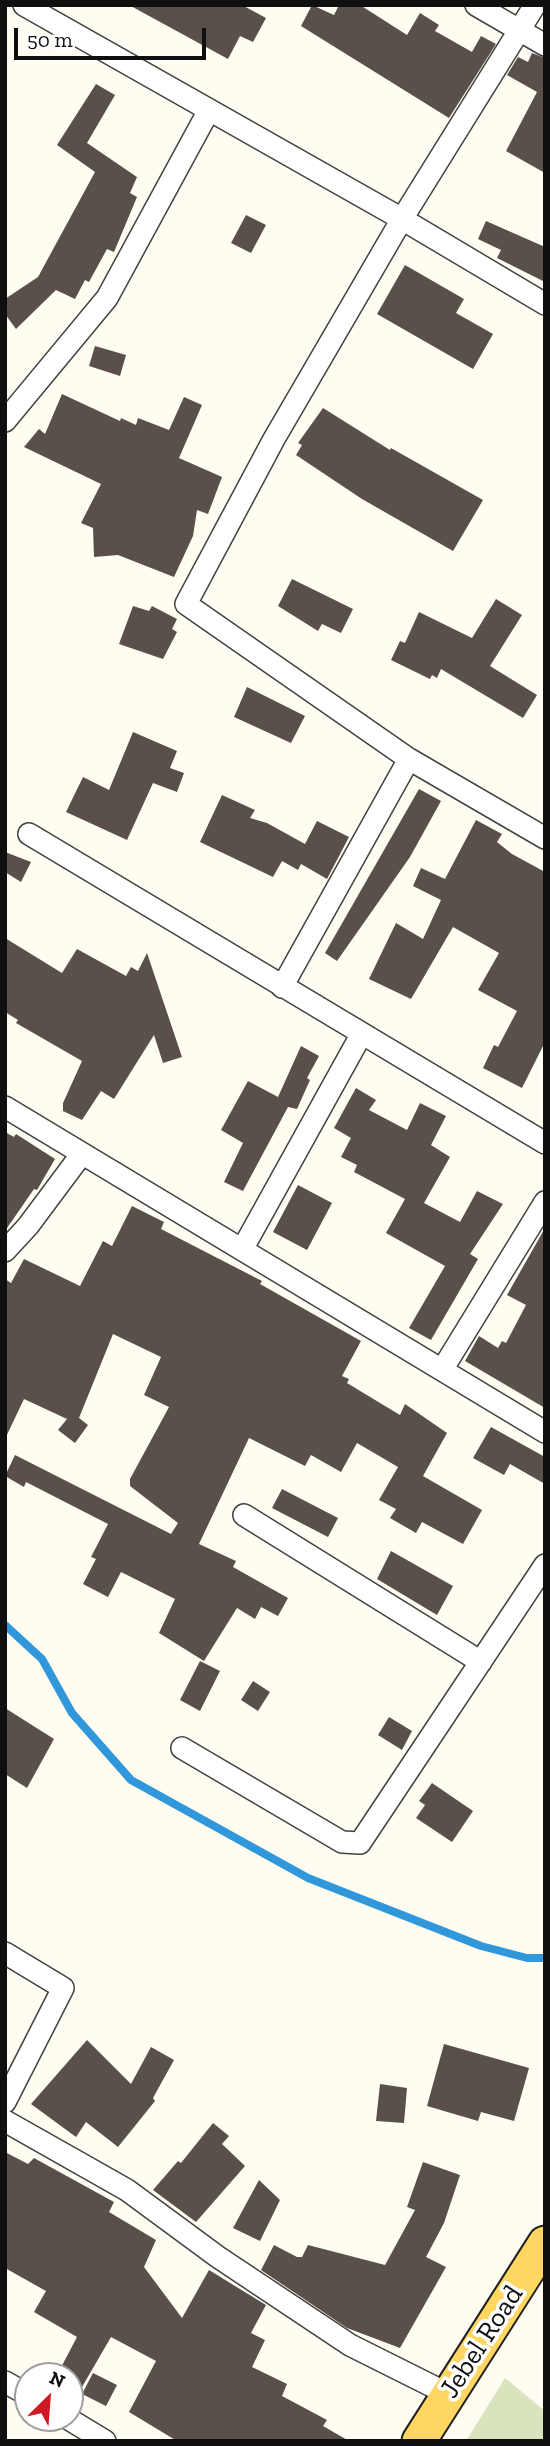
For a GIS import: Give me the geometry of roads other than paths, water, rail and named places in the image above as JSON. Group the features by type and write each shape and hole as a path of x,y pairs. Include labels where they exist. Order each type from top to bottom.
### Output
{"main road":[{"name":"Jebel Road","path":"419,2441 545,2243"}],"street":[{"path":"476,5 545,45"},
{"path":"534,5 402,219 274,439 186,604 409,759 545,838"},
{"path":"37,8 208,112 402,219 545,304"},
{"path":"5,421 107,298 208,112"},
{"path":"282,987 409,759"},
{"path":"29,834 545,1143"},
{"path":"243,1248 361,1035"},
{"path":"5,1107 545,1432"},
{"path":"5,1251 28,1226 81,1155"},
{"path":"442,1370 545,1202"},
{"path":"244,1515 481,1661"},
{"path":"182,1748 342,1842 360,1843 545,1565"},
{"path":"5,1953 63,1988 5,2102"},
{"path":"5,2121 127,2190 218,2258 350,2345 448,2394"},
{"path":"84,2429 105,2441"}],"waterway":[{"path":"5,1625 42,1659 72,1713 131,1780 308,1878 481,1946 527,1958 545,1958"}]}
